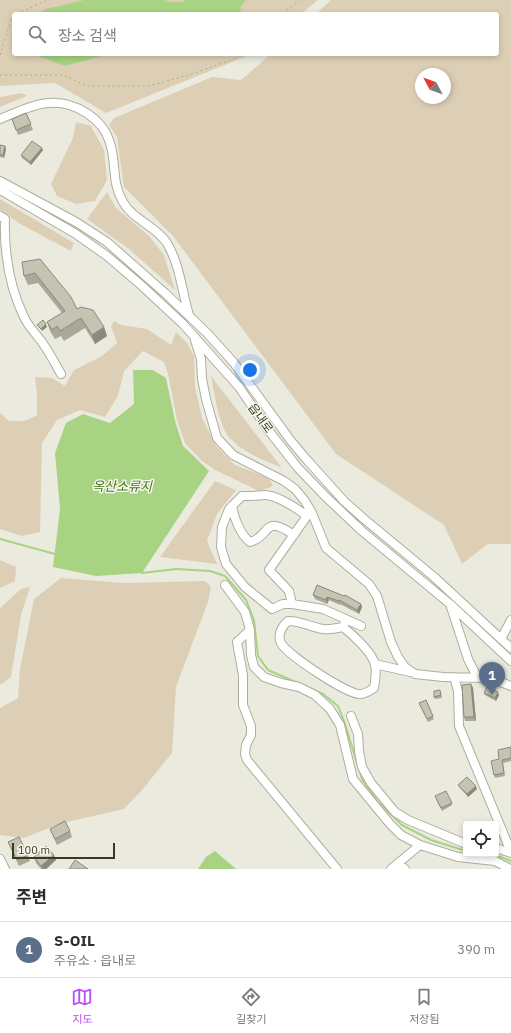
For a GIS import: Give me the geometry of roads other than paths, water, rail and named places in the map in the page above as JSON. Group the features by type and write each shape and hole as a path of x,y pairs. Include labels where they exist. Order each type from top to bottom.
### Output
{"street":[{"path":"0,118 48,102 75,107 98,123 106,134 110,143 113,156 115,182 121,198 124,204 132,212 166,242 176,262 190,316"},
{"name":"읍내로","path":"0,181 76,222 107,242 177,304 234,363 291,441 344,501 433,576 511,648"},
{"name":"읍내로","path":"0,190 76,234 107,256 141,285 183,324 239,387 298,468 326,497 362,531 450,604 511,661"},
{"path":"0,216 5,220 7,268 24,318 47,350 61,374"},
{"path":"177,304 184,296"},
{"path":"195,337 201,359 202,379 206,399 217,438 233,455 284,481 295,489 312,512 326,548 369,584 377,596 391,642 398,657 405,667 415,674"},
{"path":"201,359 211,355"},
{"path":"307,516 288,503 265,495 259,497 242,496 229,509 222,527 221,547 226,564 245,588 272,609 283,604 323,609 345,623 365,648 375,664 374,688 367,693 359,695 347,691 290,654 281,643 280,637 281,627 288,621 296,621 324,629 345,623 361,626"},
{"path":"292,604 289,591 269,570 307,516 305,501"},
{"path":"232,506 233,512 244,537 250,542 256,540 267,529 275,525 282,526 294,534"},
{"path":"225,585 245,612 250,630 251,655 254,667 264,677 299,687 315,695 330,709 340,725 353,780 390,824 402,835 420,845 458,857 495,861 510,869"},
{"path":"450,604 468,659 477,677"},
{"path":"501,639 511,620"},
{"path":"250,630 237,642 243,675 243,704 251,726 251,735 246,745 245,754 247,760 337,869"},
{"path":"375,664 415,674 490,678 511,686"},
{"path":"454,677 458,690 459,726 511,852"},
{"path":"351,716 358,734 362,767 371,782 395,812 408,820 463,843"},
{"path":"390,869 420,845"},
{"path":"499,849 511,852"},
{"path":"0,859 5,869"},
{"path":"398,863 405,869"}],"water":[{"path":"84,0 164,0 171,2 183,2 185,0 246,0 241,6 240,12 41,12 46,9"},
{"path":"38,56 102,56 64,66"},
{"name":"옥산소류지","path":"133,370 153,370 166,378 175,421 183,446 209,471 142,573 96,576 53,567 60,509 55,453 66,423 83,414 110,423 134,404"},
{"path":"215,851 236,869 198,869 206,857"}],"waterway":[{"path":"0,539 55,554"},
{"path":"142,573 176,569 210,571 225,576 246,600 254,620 258,656 268,670 323,694 338,706 362,779 378,802 402,825 431,840 463,850"},
{"path":"499,856 511,861"}],"place":[{"name":"S-OIL","path":"492,695"}]}
